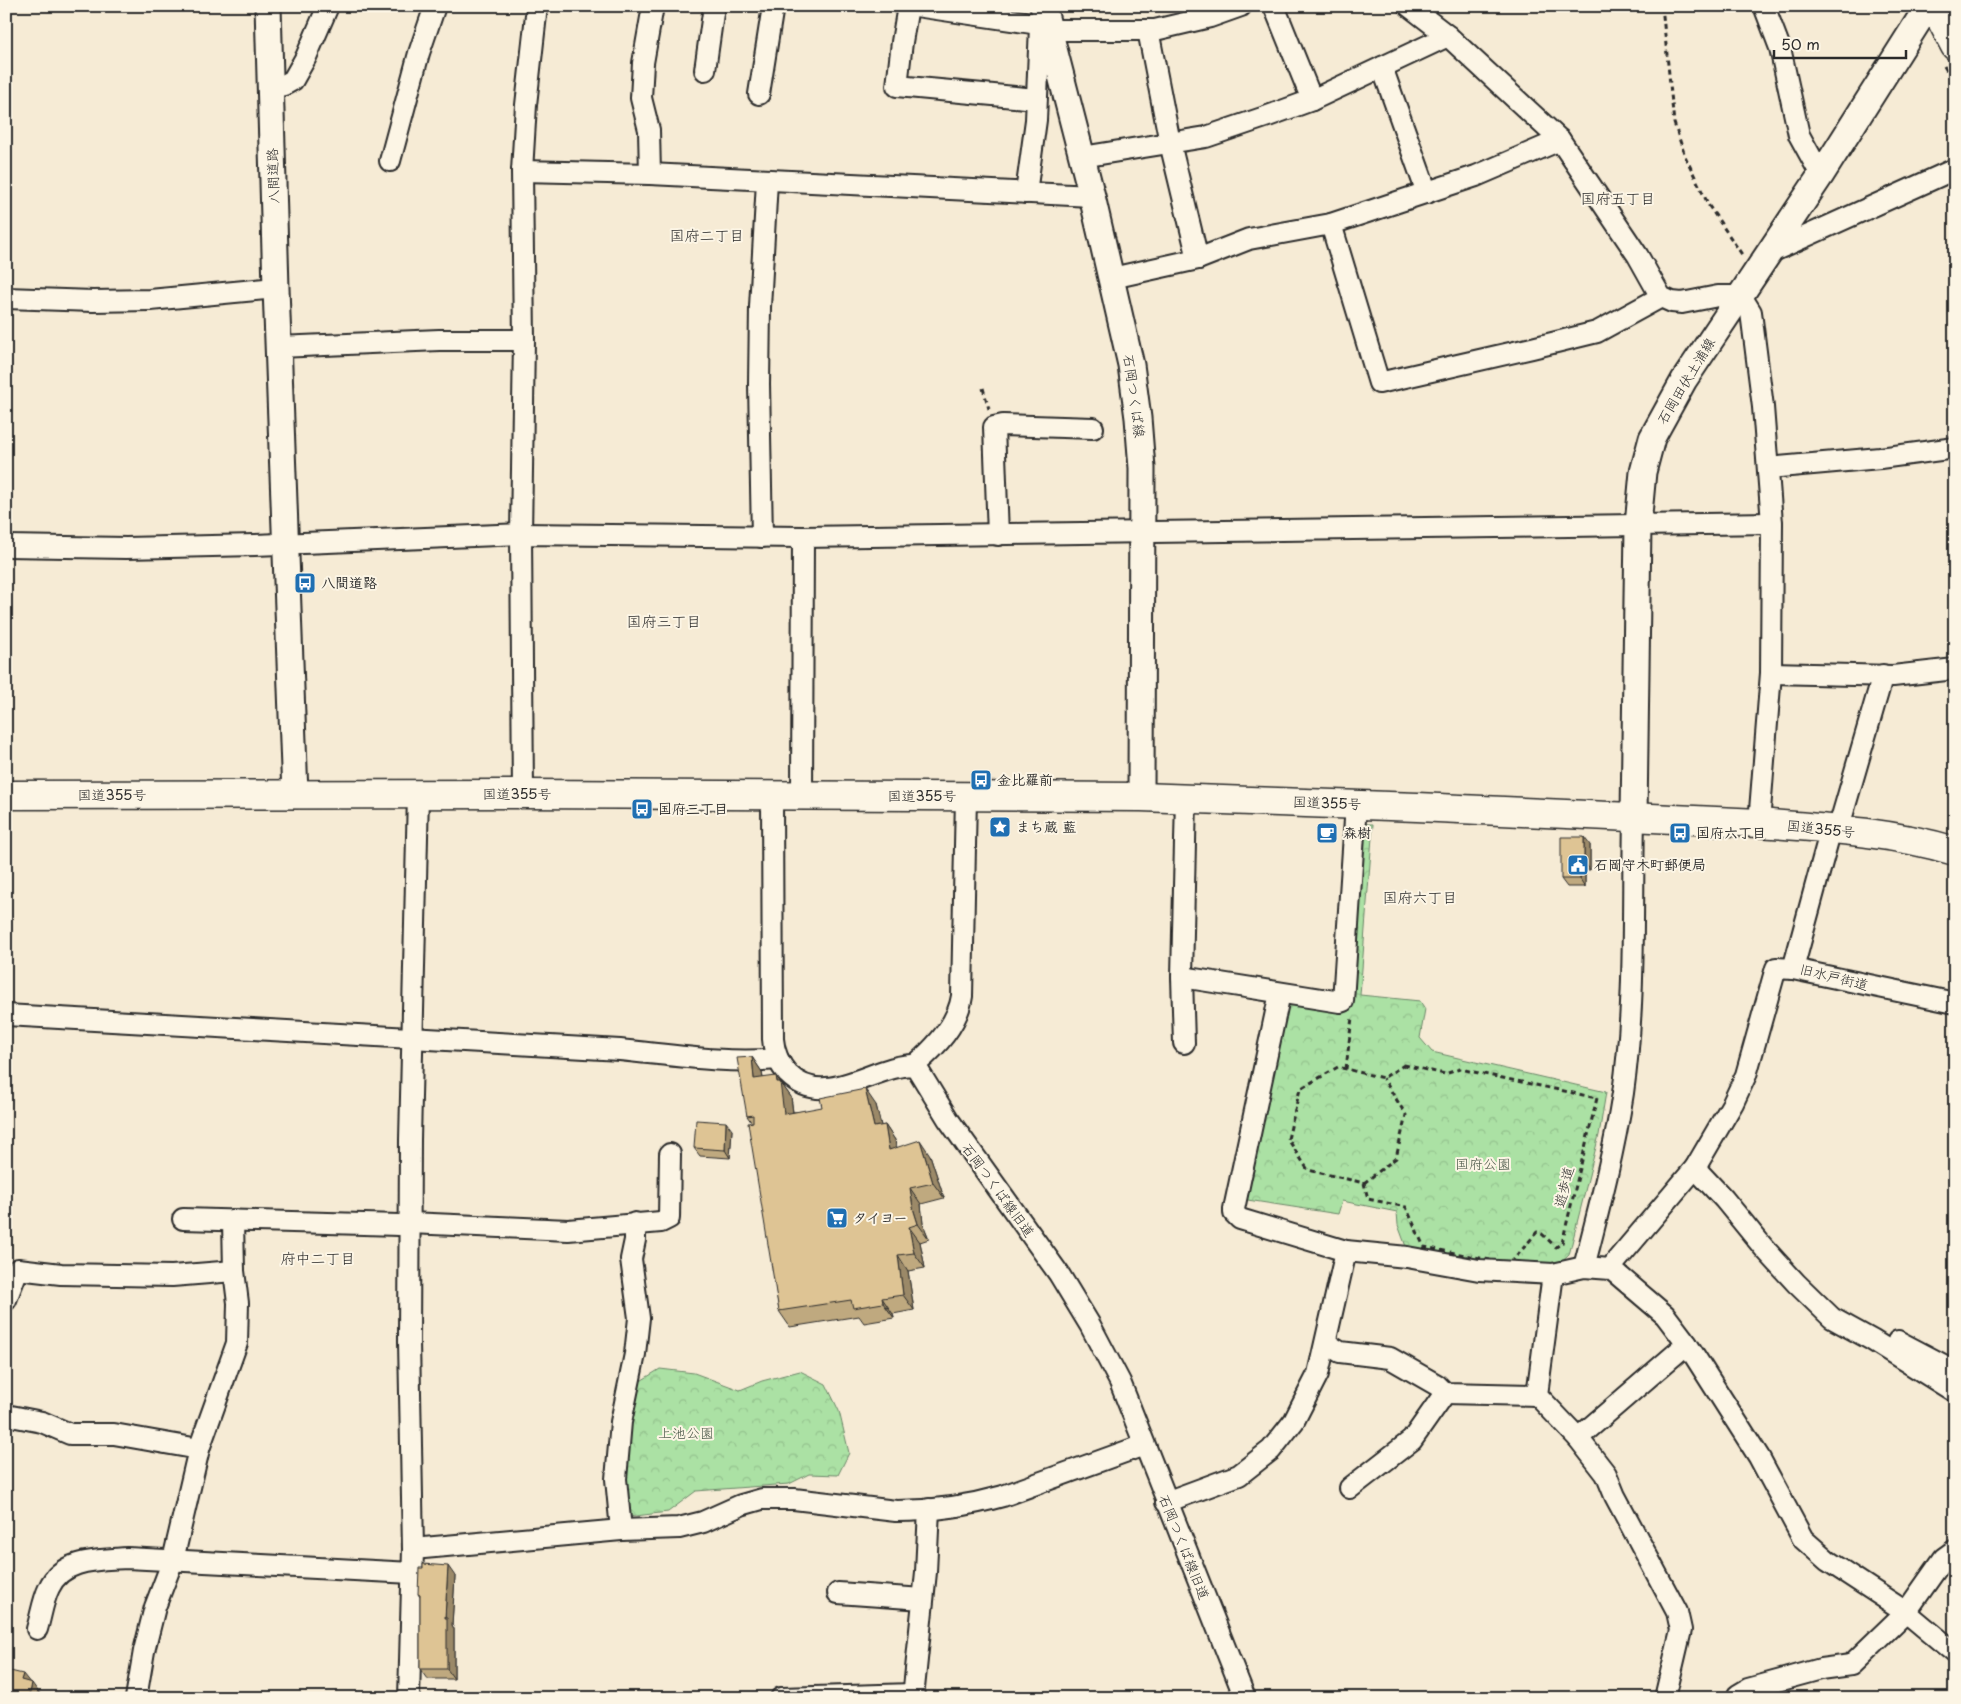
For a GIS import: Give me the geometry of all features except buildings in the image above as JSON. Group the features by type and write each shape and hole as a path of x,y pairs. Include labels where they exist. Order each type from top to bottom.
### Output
{"highway":[{"path":"1934,6 1955,46"},
{"name":"国道355号","path":"6,795 1141,796 1634,816 1759,823 1899,838 1955,851"}],"main road":[{"name":"八間道路","path":"268,6 276,288 295,795"},
{"name":"石岡田伏土浦線","path":"1634,816 1638,525 1642,472 1652,438 1684,380 1820,175 1928,6"},
{"name":"石岡つくば線","path":"1044,21 1082,158 1112,278 1131,365 1138,418 1142,468 1141,796"}],"street":[{"path":"271,88 284,85 293,80 306,57 328,6"},
{"path":"390,161 419,52 435,6"},
{"path":"523,794 521,534 524,340 522,171 526,105 537,6"},
{"path":"650,174 649,130 641,98 643,63 653,6"},
{"path":"705,70 714,6"},
{"path":"759,94 773,6"},
{"path":"908,6 897,86 1036,99"},
{"path":"916,6 1032,23 1044,21 1148,30 1210,18 1241,6"},
{"path":"1274,6 1312,100"},
{"path":"1409,6 1448,36 1560,140 1638,256 1661,297 1672,302 1682,303 1718,296 1740,296 1751,312 1764,407 1772,522 1771,673 1759,823"},
{"path":"1764,6 1780,48 1799,135 1820,175"},
{"path":"1026,193 1036,120 1036,99 1044,21"},
{"path":"1148,30 1170,143 1198,259"},
{"path":"1082,158 1206,137 1312,100 1448,36"},
{"path":"1382,67 1427,193"},
{"path":"1112,278 1198,259 1249,239 1331,224 1476,176 1560,140"},
{"path":"1762,263 1955,169"},
{"path":"522,171 650,174 1092,196"},
{"path":"762,537 759,374 760,307 767,181"},
{"path":"1331,224 1379,383 1597,332 1661,297"},
{"path":"6,298 93,302 150,300 276,288"},
{"path":"279,347 440,340 524,340"},
{"path":"998,535 994,427 1003,425 1093,428"},
{"path":"1768,468 1880,458 1955,448"},
{"path":"6,546 126,548 287,544 521,534 803,537 1772,522"},
{"path":"802,796 803,537"},
{"path":"1771,673 1883,675 1955,669"},
{"name":"旧水戸街道","path":"1883,675 1834,830 1794,969 1955,1003"},
{"path":"409,1698 413,1549 409,1341 410,1223 418,794"},
{"path":"772,796 774,1048 784,1069 799,1083 806,1087 818,1088 850,1082 904,1065 915,1065 934,1048 960,1011 962,996 966,796"},
{"path":"1184,1043 1182,976 1186,798"},
{"path":"1182,976 1238,984 1280,993 1343,1001 1356,804"},
{"path":"1584,1267 1613,1151 1623,1092 1629,1034 1633,959 1634,816"},
{"path":"1611,1269 1696,1168 1734,1103 1746,1075 1776,968 1794,969"},
{"path":"1280,993 1234,1213 1240,1219 1346,1251 1407,1257 1479,1270 1553,1274 1584,1267 1611,1269 1665,1315 1687,1344 1759,1457 1804,1539 1828,1561 1906,1612 1955,1653"},
{"path":"6,1023 6,1015 620,1050 722,1060 760,1061 778,1059"},
{"name":"石岡つくば線旧道","path":"915,1065 948,1119 1059,1274 1090,1325 1120,1382 1245,1698"},
{"path":"183,1219 399,1225 410,1223 568,1230 661,1222 669,1218 670,1154"},
{"path":"1696,1168 1764,1248 1807,1295 1832,1318 1954,1385"},
{"path":"136,1698 144,1651 155,1608 173,1560 199,1449 237,1343 238,1303 234,1271 233,1220"},
{"path":"621,1530 616,1479 621,1422 635,1354 639,1318 631,1259 635,1240 635,1223"},
{"path":"1166,1502 1239,1475 1271,1450 1294,1420 1318,1374 1346,1251"},
{"path":"6,1300 18,1269 61,1274 172,1276 234,1271"},
{"path":"1537,1395 1553,1274"},
{"path":"1326,1343 1340,1352 1390,1358 1437,1385 1445,1393 1537,1395 1578,1438 1606,1474 1615,1496 1677,1612 1681,1630 1665,1698"},
{"path":"1578,1438 1687,1344"},
{"path":"1350,1488 1412,1440 1445,1393"},
{"path":"6,1415 42,1422 70,1434 114,1434 199,1449"},
{"path":"413,1549 621,1530 679,1528 703,1522 741,1505 762,1499 801,1500 896,1511 981,1502 1003,1496 1144,1445"},
{"path":"781,1698 913,1696 923,1599 929,1509"},
{"path":"1738,1695 1748,1688 1820,1669 1851,1665 1906,1612 1944,1558 1955,1550"},
{"path":"37,1629 49,1587 62,1571 82,1561 127,1558 412,1573"},
{"path":"838,1593 923,1599"}],"path":[{"path":"1662,6 1674,123 1685,156 1709,206 1733,244 1762,263"},
{"name":"遊歩道","path":"1364,1182 1368,1199 1406,1207 1424,1247 1510,1264 1537,1232 1542,1234 1556,1247 1562,1243 1597,1098 1460,1069 1445,1074 1404,1064 1383,1078"},
{"path":"1338,1067 1383,1078 1406,1115 1396,1158 1364,1182 1308,1170 1288,1139 1300,1089 1338,1067"}],"green space":[{"name":"国府公園","path":"1361,824 1373,824 1360,995 1420,1001 1425,1009 1420,1038 1432,1052 1606,1092 1599,1135 1569,1255 1556,1267 1505,1267 1408,1252 1398,1225 1397,1212 1342,1201 1338,1214 1241,1199 1287,999 1346,1011"},
{"name":"上池公園","path":"660,1369 694,1373 740,1390 762,1381 800,1371 826,1384 839,1411 849,1453 838,1475 809,1474 789,1484 696,1491 668,1512 628,1517 624,1468 634,1385"}],"place":[{"name":"八間道路","path":"305,583"},
{"name":"金比羅前","path":"981,780"},
{"name":"国府三丁目","path":"642,809"},
{"name":"まち蔵 藍","path":"1000,827"},
{"name":"森樹","path":"1327,833"},
{"name":"国府六丁目","path":"1680,833"},
{"name":"石岡守木町郵便局","path":"1578,865"},
{"name":"タイヨー","path":"837,1218"}],"district":[{"name":"国府五丁目","path":"1618,199"},
{"name":"国府二丁目","path":"707,236"},
{"name":"国府三丁目","path":"664,622"},
{"name":"国府六丁目","path":"1420,898"},
{"name":"府中二丁目","path":"318,1259"}]}
